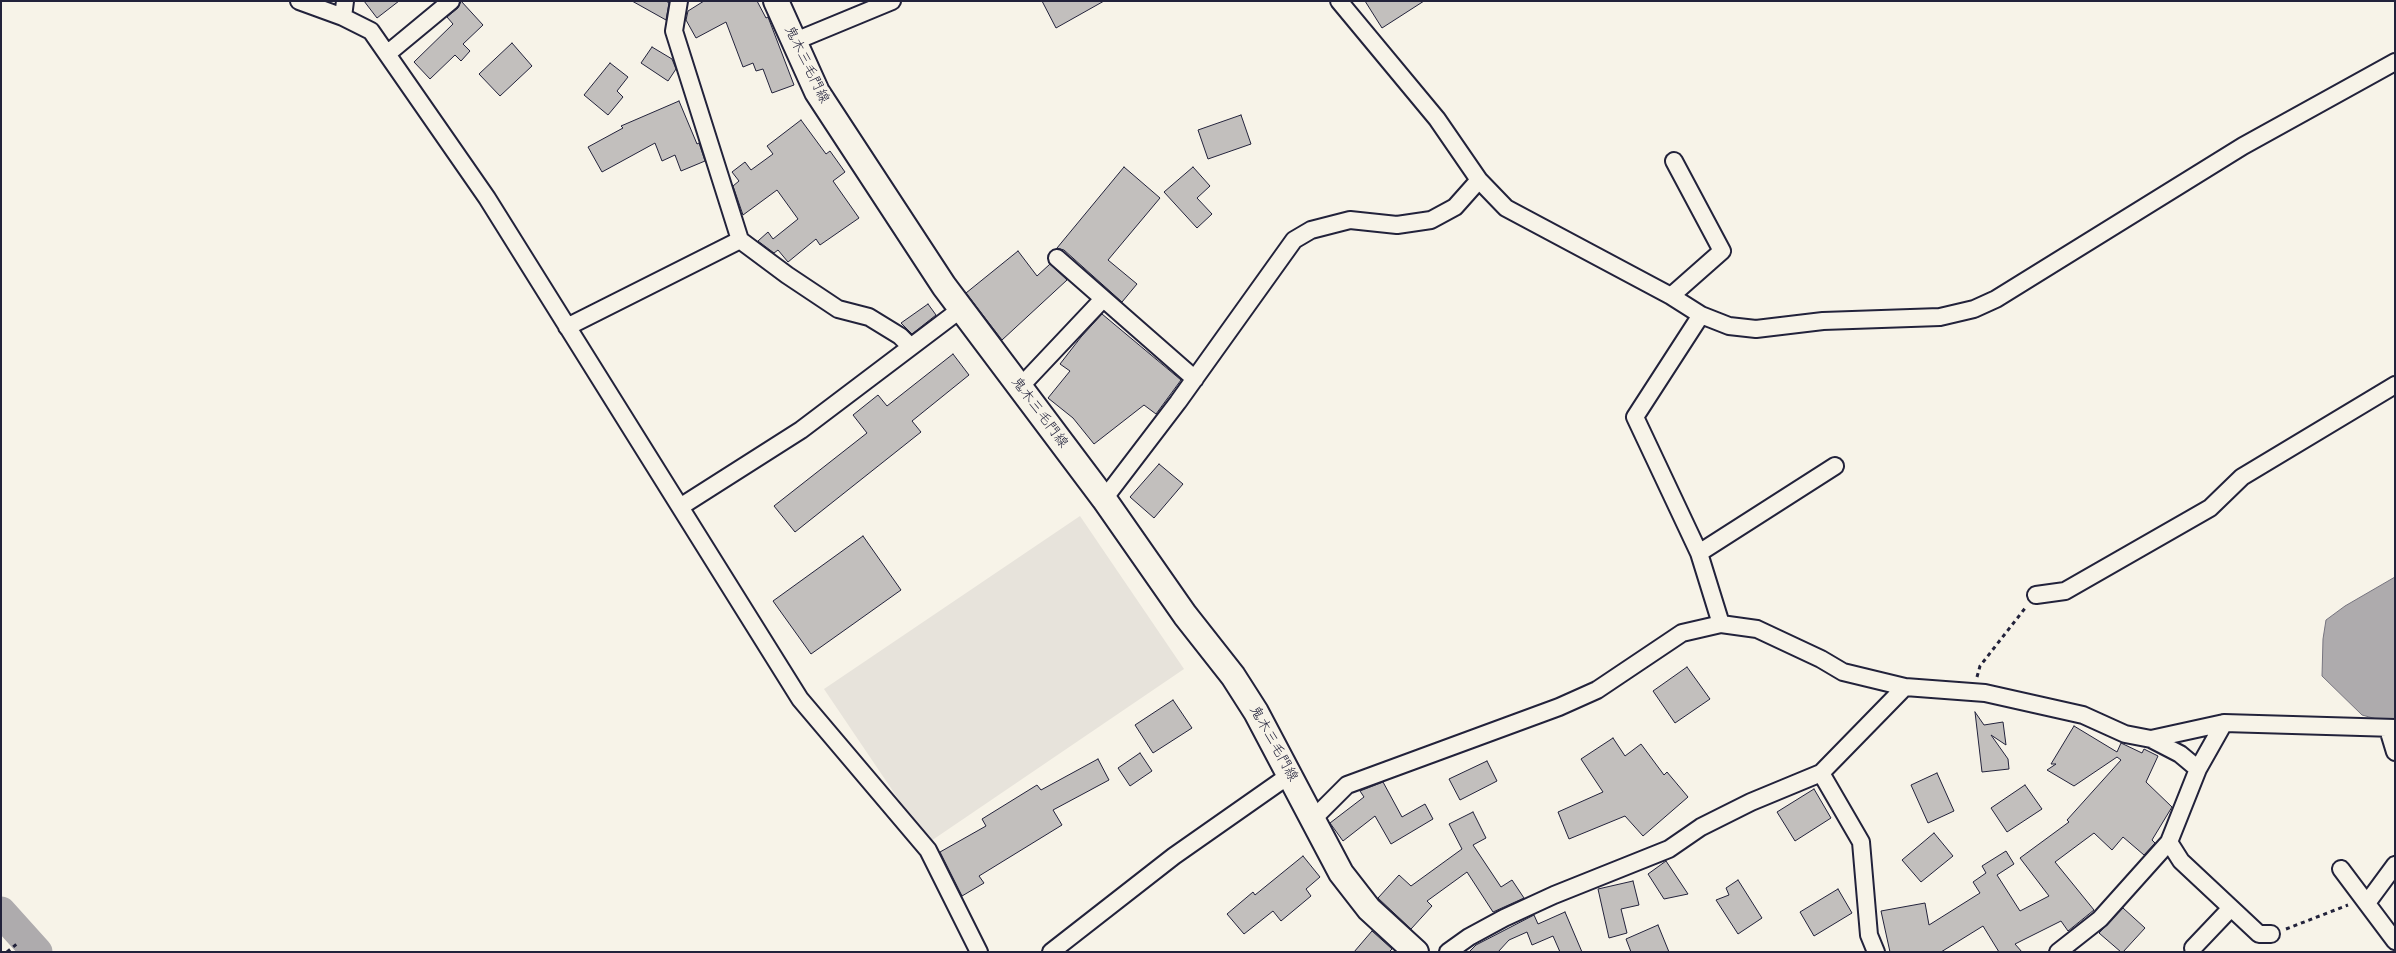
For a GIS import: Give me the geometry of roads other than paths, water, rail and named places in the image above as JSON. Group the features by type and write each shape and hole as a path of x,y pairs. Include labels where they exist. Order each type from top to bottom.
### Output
{"main road":[{"name":"鬼木三毛門線","path":"776,1 817,92 944,286 1104,499 1185,615 1242,690 1291,774 1341,873 1369,909 1416,952"}],"street":[{"path":"299,1 344,9 371,31 487,198 800,698 928,850 979,952"},
{"path":"387,54 451,1"},
{"path":"679,1 674,32 740,240 787,275 838,309 869,317 900,336 911,347"},
{"path":"793,42 892,1"},
{"path":"1339,1 1437,119 1479,180 1506,208 1671,296 1700,315 1729,326 1756,329 1823,322 1940,317 1974,309 1996,299 2243,146 2395,62"},
{"path":"1671,296 1722,251 1674,162"},
{"path":"1104,499 1195,379 1282,258 1288,246 1303,233 1350,220 1397,225 1431,220 1455,206 1479,180"},
{"path":"567,327 740,240"},
{"path":"1057,258 1195,379"},
{"path":"1020,387 1103,299"},
{"path":"680,507 801,430 961,310"},
{"path":"1700,315 1635,418 1699,553 1721,624"},
{"path":"2036,595 2065,591 2210,508 2242,477 2395,386"},
{"path":"1699,553 1835,466"},
{"path":"1313,819 1347,785 1559,707 1597,690 1682,633 1721,624 1757,629 1821,659 1842,672 1905,687 1976,692 2083,715 2125,734 2151,738 2180,754 2198,769"},
{"path":"1448,952 1469,937 1504,918 1554,895 1670,849 1701,827 1734,810 1821,773 1905,687"},
{"path":"2151,738 2224,723 2391,728 2395,752"},
{"path":"2058,952 2100,919 2169,842 2198,769 2224,723"},
{"path":"1821,773 1861,842 1868,935 1876,952"},
{"path":"1051,952 1174,856 1291,774"},
{"path":"2169,842 2181,861 2259,934 2271,934"},
{"path":"2365,901 2395,866"},
{"path":"2341,869 2395,941"},
{"path":"2193,948 2231,908"}],"waterway":[{"path":"1,912 37,952"}]}
